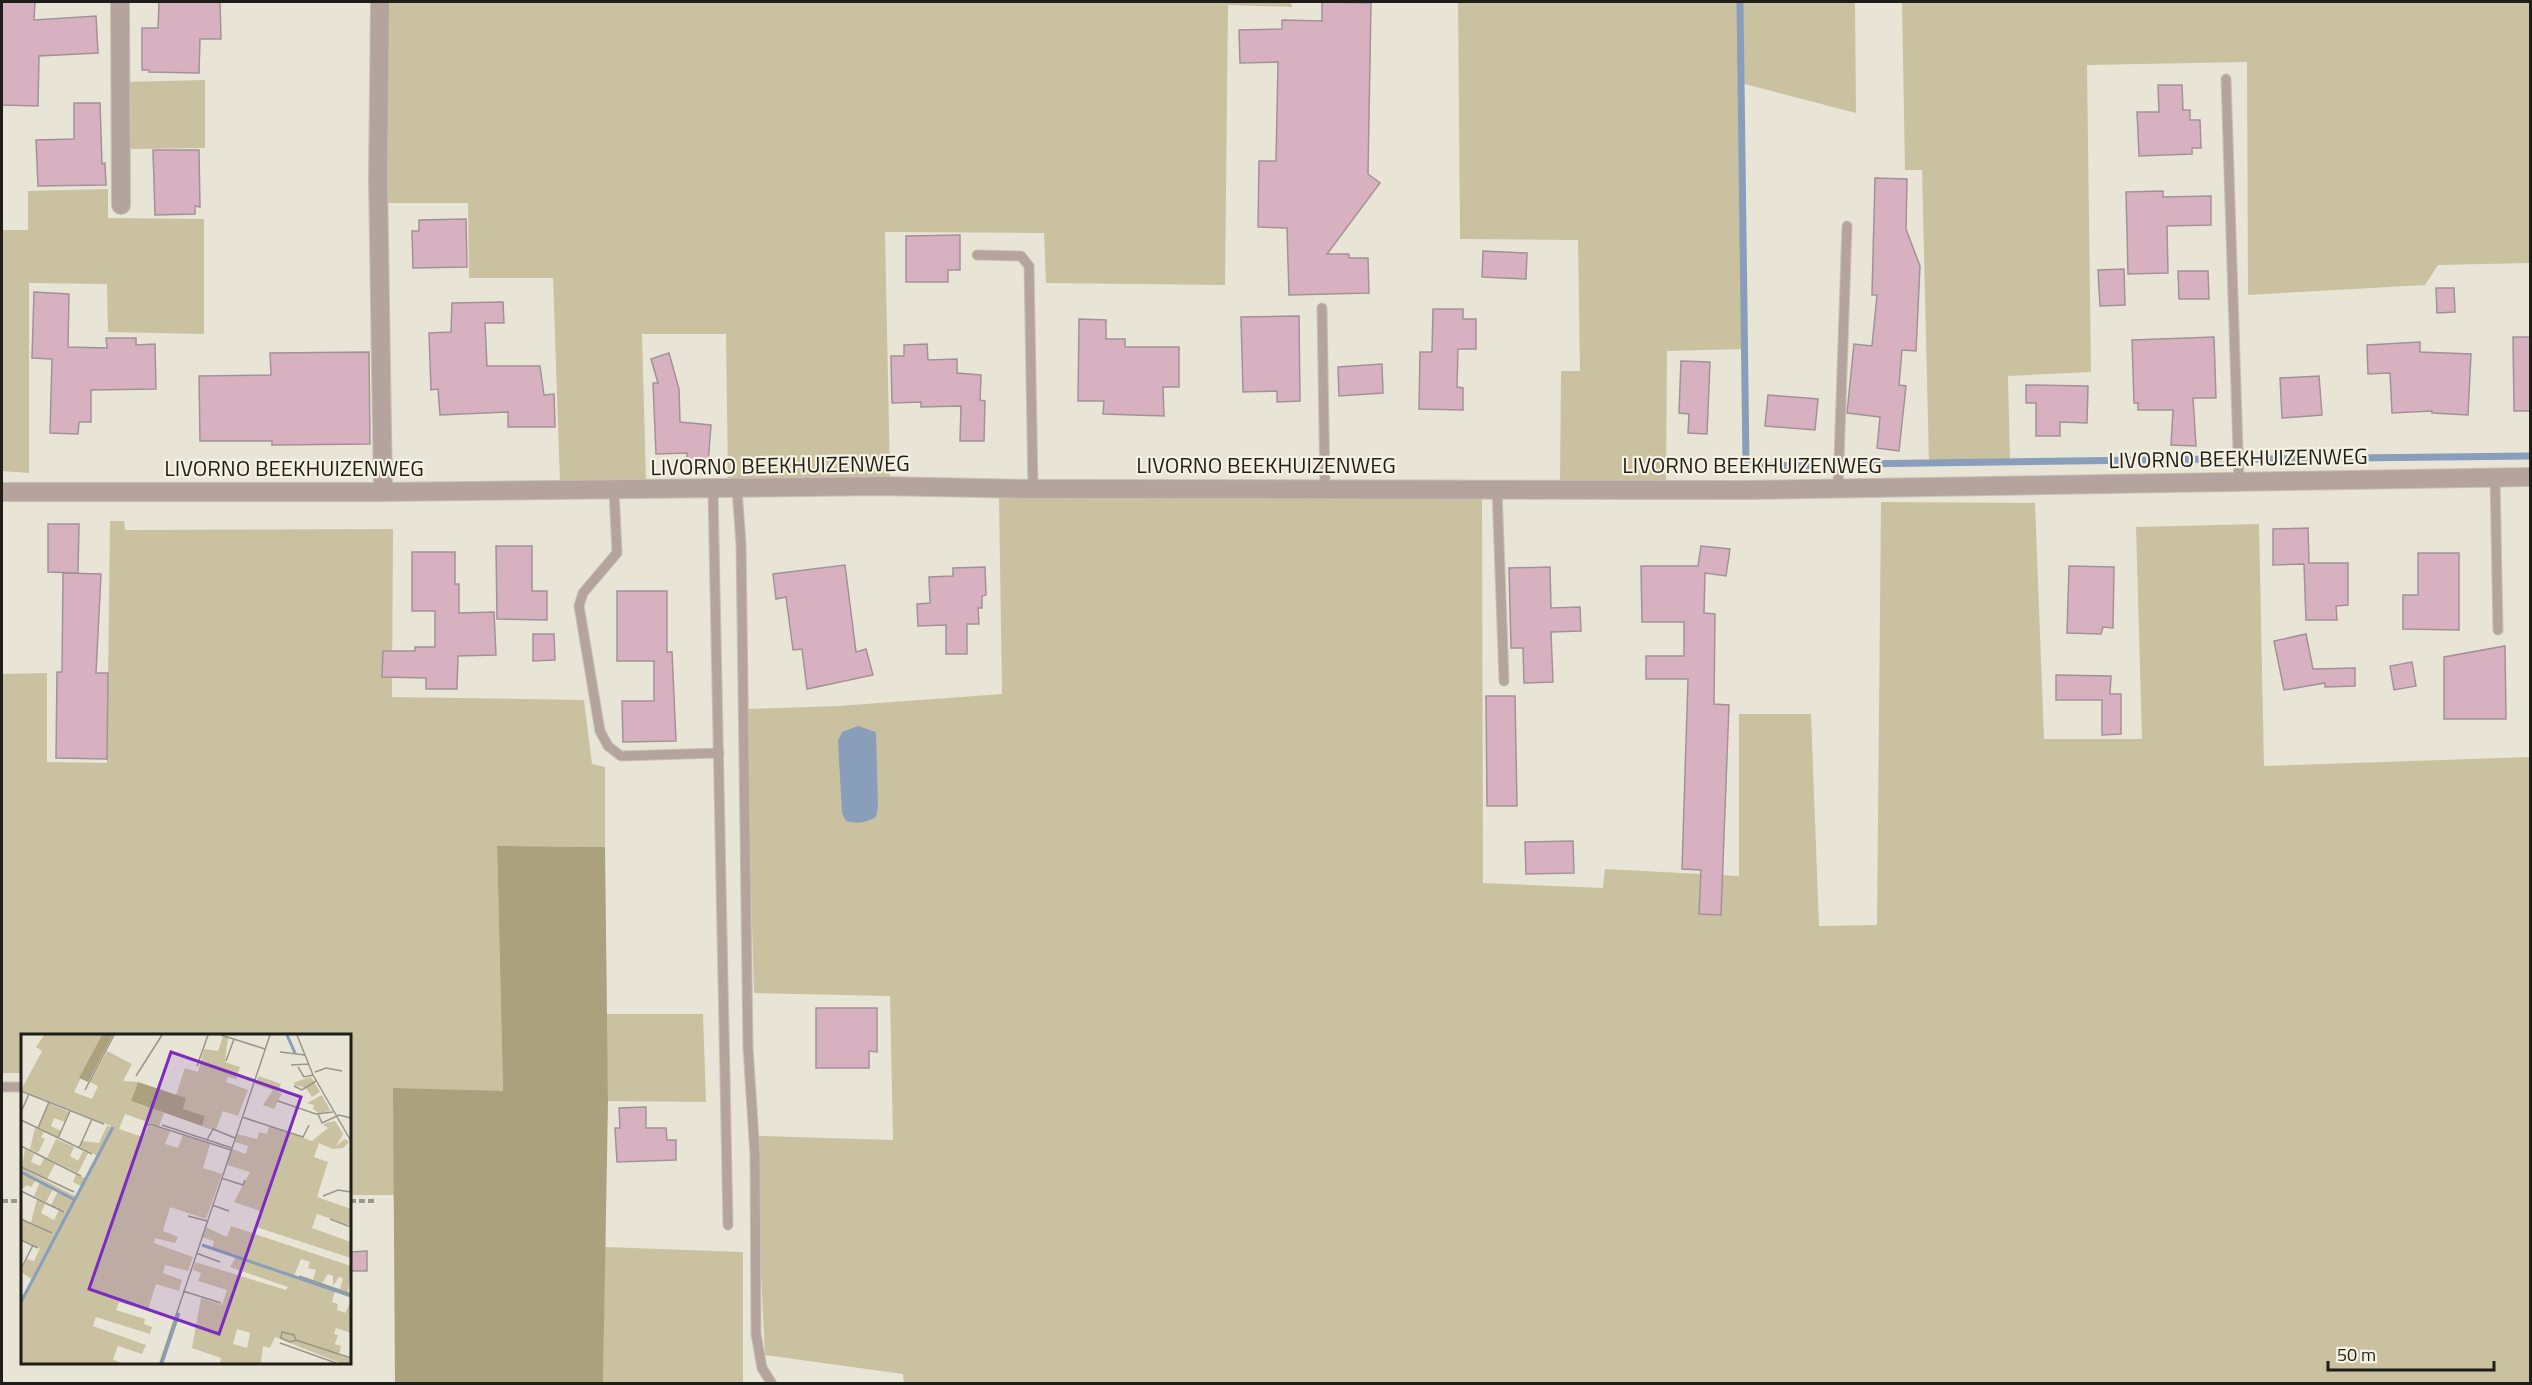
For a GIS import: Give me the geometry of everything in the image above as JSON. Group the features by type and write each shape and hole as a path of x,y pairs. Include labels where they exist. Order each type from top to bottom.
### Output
{"street":[{"path":"120,2 121,205"},
{"path":"380,2 378,178 383,492"},
{"name":"LIVORNO BEEKHUIZENWEG","path":"2,492 713,490 881,486 1033,489 1838,489 2530,477"}],"lane":[{"path":"2226,79 2240,482"},
{"path":"1838,489 1847,226"},
{"path":"977,255 1021,256 1029,266 1033,489"},
{"path":"1322,308 1325,488"},
{"path":"2495,477 2498,630"},
{"path":"737,489 741,544 748,1048 755,1155 756,1334 762,1368 772,1383"},
{"path":"1497,489 1504,681"},
{"path":"614,490 617,553 583,593 579,606 600,731 608,746 621,756 719,753"},
{"path":"713,490 728,1225"},
{"path":"2,1087 21,1087"}],"path":[{"path":"2,1201 21,1201"},
{"path":"351,1201 375,1201"}],"shaded area":[{"path":"385,2 1291,2 1292,7 1228,5 1225,285 1046,283 1044,233 885,232 890,477 728,481 726,334 642,334 646,482 560,482 553,278 469,278 468,203 382,203"},
{"path":"1458,2 1855,2 1856,113 1741,83 1744,349 1667,351 1666,480 1560,481 1561,371 1580,371 1578,240 1460,239"},
{"path":"1902,2 2530,2 2530,263 2438,265 2425,285 2248,295 2247,62 2087,65 2091,372 2008,376 2010,462 1929,463 1922,170 1905,170"},
{"path":"205,80 205,148 132,149 126,146 123,82"},
{"path":"108,189 108,218 204,219 204,334 108,332 107,284 29,283 29,473 2,471 2,230 28,230 28,191"},
{"path":"1482,495 1483,883 1603,888 1605,869 1739,876 1739,714 1811,714 1819,926 1877,925 1881,502 2035,503 2044,739 2142,739 2136,527 2259,524 2264,766 2530,757 2530,1383 904,1384 903,1374 765,1355 760,1254 759,1136 893,1140 890,996 754,993 746,709 838,706 1002,694 999,498"},
{"path":"110,521 124,521 125,530 393,529 392,697 584,700 592,764 605,767 605,847 497,846 503,1091 396,1195 351,1195 351,1034 21,1034 21,1073 2,1073 2,674 47,673 47,762 107,763"},
{"path":"497,846 605,847 608,1101 603,1383 395,1383 393,1088 503,1091"},
{"path":"606,1014 703,1014 706,1102 608,1101"},
{"path":"605,1247 743,1252 743,1383 603,1384"}],"water":[{"path":"858,726 876,732 878,807 876,817 858,823 846,821 842,813 838,741 842,732"}],"building":[{"path":"2,2 35,2 34,20 96,16 98,53 39,56 38,106 2,105"},
{"path":"159,2 220,2 221,39 200,39 199,73 142,70 142,28 158,28"},
{"path":"1322,2 1371,3 1368,174 1380,183 1327,254 1349,254 1349,258 1368,258 1369,293 1289,295 1287,228 1258,227 1259,161 1276,161 1278,62 1240,63 1239,30 1282,29 1282,20 1322,21"},
{"path":"2158,85 2182,85 2183,110 2190,110 2190,120 2200,120 2201,148 2192,148 2192,154 2139,156 2137,112 2159,112"},
{"path":"74,103 100,103 102,164 105,163 106,185 38,186 36,140 74,139"},
{"path":"153,150 199,150 200,207 195,206 195,214 155,215"},
{"path":"1875,178 1907,179 1906,229 1920,266 1916,351 1902,350 1899,385 1906,386 1899,451 1877,448 1880,417 1847,413 1854,344 1872,346 1877,295 1872,295"},
{"path":"2163,191 2163,197 2211,196 2211,225 2167,226 2168,273 2128,274 2126,192"},
{"path":"466,219 467,267 413,268 412,231 419,231 419,220"},
{"path":"960,235 960,270 948,270 948,282 906,282 906,236"},
{"path":"1483,251 1527,253 1526,279 1482,277"},
{"path":"2124,269 2125,305 2100,306 2098,270"},
{"path":"2178,271 2208,271 2209,299 2179,299"},
{"path":"2436,288 2454,288 2455,312 2437,313"},
{"path":"34,292 69,294 68,347 107,348 106,338 136,338 136,345 155,344 156,389 91,390 91,422 79,422 78,434 50,433 52,359 32,358"},
{"path":"503,302 504,323 485,323 487,366 540,366 544,395 554,394 555,427 508,427 508,412 440,415 438,389 431,390 429,333 451,332 452,303"},
{"path":"1433,309 1463,309 1463,319 1476,319 1476,349 1458,349 1457,387 1463,388 1463,410 1419,409 1420,352 1432,352"},
{"path":"1299,316 1300,401 1277,402 1277,391 1243,392 1241,317"},
{"path":"1079,319 1106,320 1106,339 1125,339 1125,347 1179,347 1179,387 1163,387 1164,416 1103,414 1104,401 1078,401"},
{"path":"2214,337 2216,398 2193,398 2196,446 2171,445 2173,410 2138,410 2138,403 2134,403 2132,340"},
{"path":"2513,337 2530,337 2530,411 2514,411"},
{"path":"2420,342 2420,352 2471,354 2468,415 2432,413 2432,411 2392,413 2390,373 2368,374 2367,345"},
{"path":"927,344 928,360 957,359 957,373 981,375 980,400 985,401 984,441 960,441 961,406 921,407 921,402 892,403 891,356 904,356 904,345"},
{"path":"369,352 370,444 272,445 272,441 200,441 199,376 271,375 270,353"},
{"path":"669,353 679,389 680,422 711,425 708,464 686,462 687,453 656,454 653,383 658,383 651,359"},
{"path":"1681,361 1710,362 1707,434 1688,433 1689,414 1679,413"},
{"path":"1382,364 1383,393 1339,396 1338,367"},
{"path":"2319,376 2322,415 2282,418 2280,378"},
{"path":"2026,385 2088,386 2087,423 2060,422 2060,436 2036,436 2036,403 2026,403"},
{"path":"1768,395 1818,399 1815,430 1765,426"},
{"path":"48,524 79,524 78,573 48,572"},
{"path":"2308,528 2309,563 2348,563 2348,605 2336,606 2337,620 2306,620 2304,564 2273,565 2273,529"},
{"path":"496,546 532,546 532,591 547,591 547,620 497,619"},
{"path":"1701,546 1730,549 1726,576 1705,573 1704,613 1715,614 1714,704 1729,705 1721,915 1699,914 1701,870 1682,869 1688,679 1646,679 1646,656 1684,656 1684,622 1642,622 1641,566 1698,566"},
{"path":"412,552 455,552 455,584 459,584 459,613 494,612 496,655 458,656 457,689 426,689 426,678 382,677 383,651 415,651 415,647 435,647 435,611 412,611"},
{"path":"2418,553 2459,553 2459,630 2403,629 2403,595 2418,595"},
{"path":"845,565 856,652 866,649 873,675 807,689 802,649 793,650 786,597 776,599 773,574"},
{"path":"2069,566 2114,567 2113,628 2103,627 2101,634 2067,633"},
{"path":"985,567 986,595 982,596 982,608 978,608 979,624 967,624 967,654 946,654 946,625 918,626 917,604 930,603 929,577 953,576 953,568"},
{"path":"1550,567 1551,608 1580,607 1581,631 1551,632 1553,682 1524,683 1523,648 1511,648 1509,568"},
{"path":"63,573 101,574 96,673 108,673 107,759 56,758 57,672 62,672"},
{"path":"617,591 667,591 667,652 672,652 676,741 623,742 622,701 654,701 654,661 617,661"},
{"path":"533,634 554,634 555,660 533,661"},
{"path":"2306,634 2313,669 2355,668 2355,686 2325,687 2325,683 2284,690 2274,641"},
{"path":"2505,646 2506,719 2444,719 2444,657"},
{"path":"2412,662 2416,686 2394,690 2390,666"},
{"path":"2056,675 2111,676 2110,694 2121,694 2121,734 2102,735 2102,700 2056,700"},
{"path":"1486,696 1515,696 1517,806 1487,806"},
{"path":"1573,841 1574,873 1526,874 1525,842"},
{"path":"816,1008 877,1008 877,1052 869,1051 869,1068 816,1068"},
{"path":"646,1107 646,1128 666,1128 667,1140 676,1140 676,1160 617,1162 615,1128 620,1128 619,1108"},
{"path":"367,1251 367,1271 351,1271 351,1252"}],"waterway":[{"path":"1740,2 1746,465 1808,466"},
{"path":"2257,459 2530,456"},
{"path":"1852,464 2221,459"}]}
